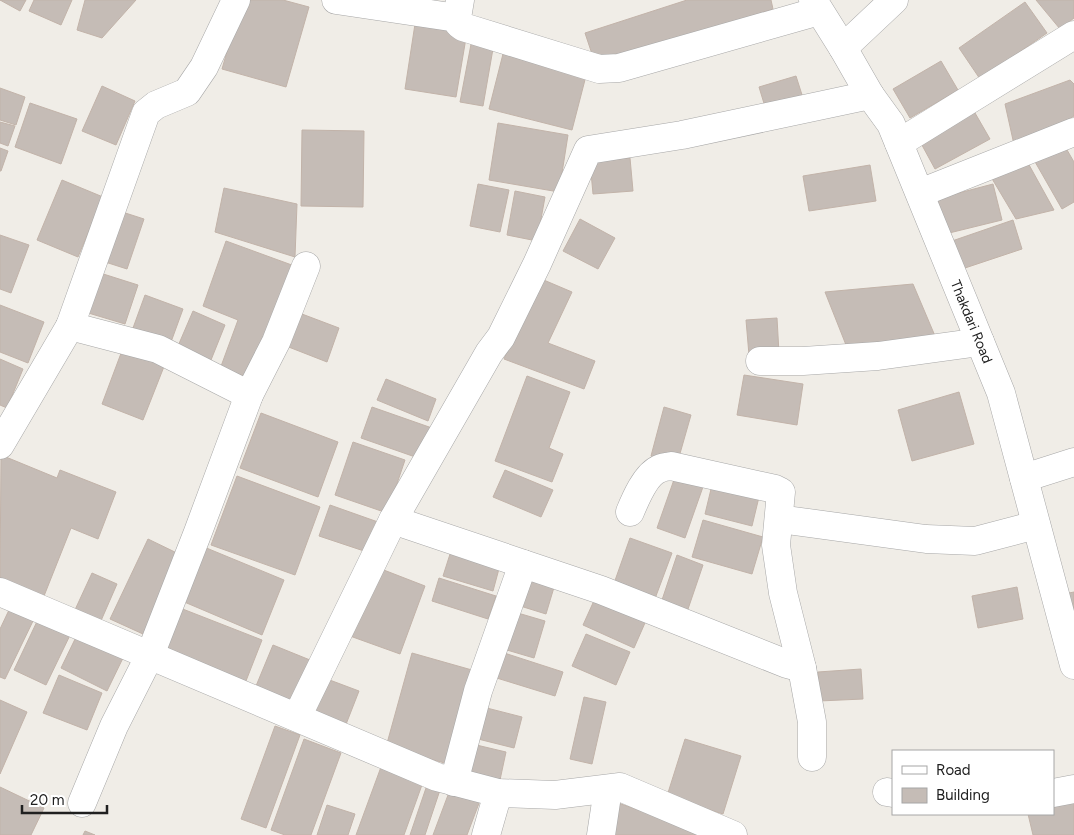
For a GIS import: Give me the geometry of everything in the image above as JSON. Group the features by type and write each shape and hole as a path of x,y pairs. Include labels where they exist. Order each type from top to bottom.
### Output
{"street":[{"path":"0,444 70,326 146,113 156,105 187,92 204,67 236,0"},
{"path":"336,0 458,9 459,24 463,27 599,68 618,68 816,5"},
{"path":"844,48 894,0"},
{"name":"Thakdari Road","path":"816,5 844,48 870,95 891,124 1001,393 1074,665"},
{"path":"899,143 1074,35"},
{"path":"297,716 393,520 489,353 501,338 537,264 588,150 682,135 870,95"},
{"path":"920,193 1074,132"},
{"path":"82,803 114,726 150,655 249,395 276,342 306,266"},
{"path":"70,326 158,348 249,395"},
{"path":"760,361 803,361 878,356 980,342"},
{"path":"1024,478 1074,462"},
{"path":"630,512 636,497 649,476 658,469 671,466 775,489 781,492 776,546 783,593 802,668 812,722 812,757"},
{"path":"779,519 926,539 975,541 1036,525"},
{"path":"393,520 601,590 787,664 802,668"},
{"path":"454,782 478,691 523,564"},
{"path":"0,592 297,716 437,777 498,793 555,795 620,787 733,835"},
{"path":"601,835 608,788"},
{"path":"1054,793 1074,789"},
{"path":"486,835 498,793"}],"building":[{"path":"0,0 26,0 20,11"},
{"path":"34,0 72,0 61,25 29,11"},
{"path":"85,0 136,0 102,38 77,30"},
{"path":"242,0 283,0 309,7 286,87 222,69"},
{"path":"687,0 771,0 773,9 596,66 585,33"},
{"path":"1036,0 1074,0 1074,18 1060,29"},
{"path":"1025,2 1047,33 980,79 959,48"},
{"path":"415,24 467,32 456,97 405,89"},
{"path":"472,39 494,43 483,106 460,102"},
{"path":"504,50 587,72 572,130 489,109"},
{"path":"941,61 958,90 910,118 893,89"},
{"path":"796,76 803,98 766,110 759,87"},
{"path":"1070,80 1074,84 1074,116 1015,149 1005,104"},
{"path":"102,86 135,101 116,145 82,131"},
{"path":"0,88 25,97 16,125 0,120"},
{"path":"30,103 77,119 61,164 15,147"},
{"path":"971,106 990,139 935,169 917,136"},
{"path":"0,122 15,126 8,146 0,143"},
{"path":"498,123 568,135 559,192 489,180"},
{"path":"302,130 364,131 363,207 301,206"},
{"path":"1063,143 1074,162 1074,202 1062,209 1034,160"},
{"path":"0,148 8,151 1,171 0,171"},
{"path":"630,158 633,191 593,194 590,161"},
{"path":"1028,163 1054,210 1016,219 991,177"},
{"path":"870,165 876,201 809,211 803,176"},
{"path":"62,180 103,197 78,257 37,240"},
{"path":"478,184 509,190 500,232 470,226"},
{"path":"993,184 1002,220 945,234 936,199"},
{"path":"224,188 297,204 295,257 215,232"},
{"path":"515,191 545,197 537,241 507,235"},
{"path":"116,210 144,219 127,269 99,260"},
{"path":"580,219 615,238 598,269 563,251"},
{"path":"1013,220 1022,249 962,269 952,241"},
{"path":"0,235 29,245 11,293 0,289"},
{"path":"226,241 300,268 256,379 220,369 238,320 203,306"},
{"path":"97,272 138,285 125,324 85,312"},
{"path":"539,278 572,292 548,343 595,361 584,389 504,359"},
{"path":"913,284 938,343 848,350 825,292"},
{"path":"145,295 183,309 171,342 133,328"},
{"path":"0,305 44,322 28,363 0,352"},
{"path":"193,311 225,325 211,360 178,346"},
{"path":"294,311 339,328 327,362 281,344"},
{"path":"777,318 779,353 749,355 746,320"},
{"path":"123,348 165,364 143,420 102,404"},
{"path":"0,359 23,369 7,408 0,405"},
{"path":"744,375 803,384 797,425 737,415"},
{"path":"527,376 570,392 549,448 563,454 552,482 495,461"},
{"path":"386,379 436,399 428,421 377,400"},
{"path":"959,392 974,444 912,461 898,410"},
{"path":"372,407 432,428 421,459 361,438"},
{"path":"664,407 691,415 677,464 651,456"},
{"path":"261,413 338,442 318,497 240,468"},
{"path":"353,442 405,460 387,513 335,495"},
{"path":"1,455 57,478 60,470 116,492 98,539 71,528 42,601 0,584"},
{"path":"505,470 553,490 541,517 493,497"},
{"path":"676,474 704,484 685,538 657,528"},
{"path":"237,476 320,507 295,575 211,545"},
{"path":"712,485 759,497 752,526 705,514"},
{"path":"330,505 378,522 367,552 319,536"},
{"path":"703,520 763,537 752,574 692,557"},
{"path":"630,538 672,553 653,604 612,589"},
{"path":"148,539 181,555 143,634 110,619"},
{"path":"204,547 284,580 262,635 182,601"},
{"path":"451,551 500,565 493,591 443,576"},
{"path":"677,555 703,565 687,612 661,603"},
{"path":"376,567 425,586 400,654 350,636"},
{"path":"92,573 117,584 100,623 74,612"},
{"path":"526,575 555,584 546,614 517,605"},
{"path":"439,578 496,596 488,619 432,601"},
{"path":"1017,587 1023,619 978,628 972,596"},
{"path":"1074,592 1074,629 1069,593"},
{"path":"597,594 648,616 634,648 583,625"},
{"path":"175,606 262,640 244,686 157,653"},
{"path":"9,610 33,621 5,679 0,677 0,629"},
{"path":"511,611 545,621 534,658 500,648"},
{"path":"41,613 73,629 46,685 14,670"},
{"path":"586,634 630,652 616,685 572,666"},
{"path":"77,635 123,658 107,691 61,668"},
{"path":"273,645 310,660 292,701 256,686"},
{"path":"495,650 563,672 555,696 487,675"},
{"path":"412,653 479,672 452,765 386,747"},
{"path":"861,669 863,699 819,701 818,672"},
{"path":"59,675 102,693 87,730 43,713"},
{"path":"327,679 359,691 343,732 311,720"},
{"path":"584,697 606,702 592,764 570,759"},
{"path":"0,700 27,712 0,774"},
{"path":"479,706 522,717 514,748 470,737"},
{"path":"275,726 300,735 266,828 241,819"},
{"path":"304,739 341,753 311,835 285,835 271,830"},
{"path":"685,739 741,756 723,814 667,796"},
{"path":"468,743 506,752 500,780 462,772"},
{"path":"381,767 423,782 404,835 356,835"},
{"path":"427,785 440,790 425,835 410,835"},
{"path":"0,787 44,808 31,835 0,835"},
{"path":"451,787 481,798 467,835 433,835"},
{"path":"1074,799 1074,835 1033,835 1028,815 1054,815 1054,803"},
{"path":"618,803 703,832 702,835 607,835"},
{"path":"327,805 355,814 348,835 317,835"},
{"path":"85,831 95,835 83,835"}]}
